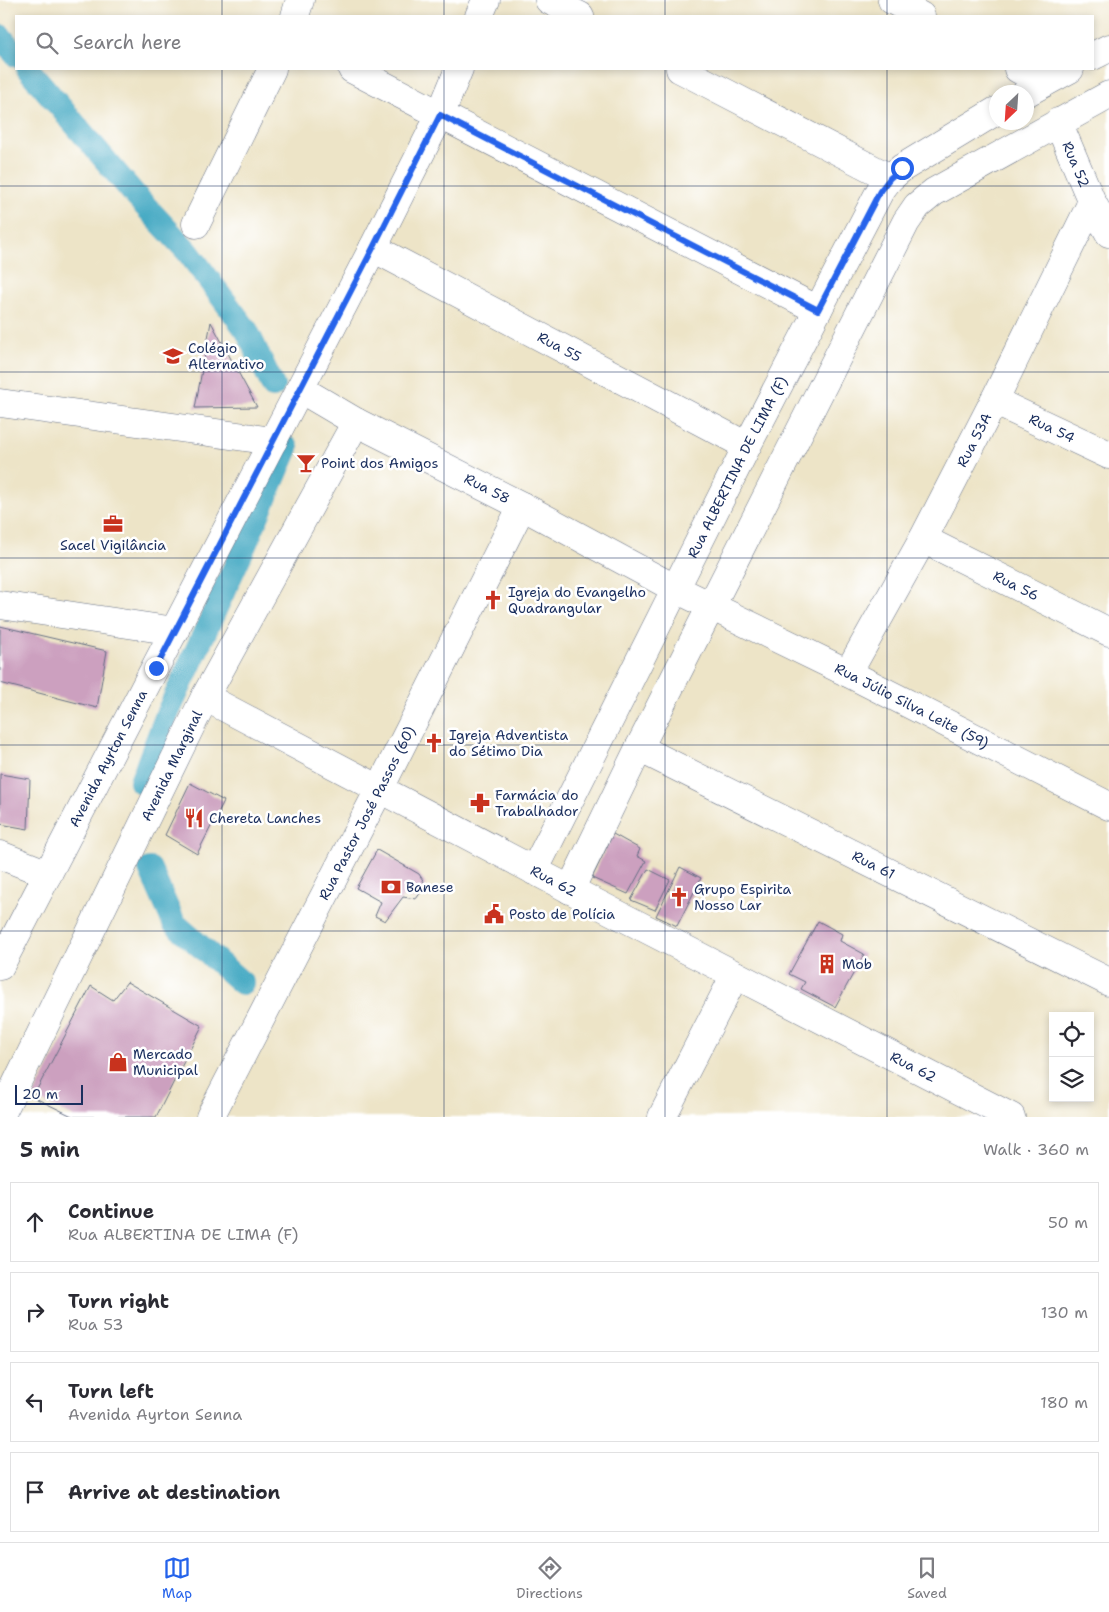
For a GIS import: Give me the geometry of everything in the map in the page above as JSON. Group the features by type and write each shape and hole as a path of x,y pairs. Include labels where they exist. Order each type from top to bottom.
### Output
{"street":[{"path":"295,15 300,0"},
{"path":"480,15 486,0"},
{"path":"548,0 578,15"},
{"path":"892,0 920,15"},
{"path":"1094,56 1109,48"},
{"path":"196,224 272,70"},
{"path":"354,70 818,310"},
{"name":"Avenida Ayrton Senna","path":"0,966 373,248 440,115 459,70"},
{"path":"682,70 890,178"},
{"path":"1019,70 1035,88 1068,70"},
{"path":"570,890 639,748 906,222 917,206 934,192 1109,95"},
{"name":"Rua ALBERTINA DE LIMA (F)","path":"534,871 747,446 880,191 890,178 902,168 989,115"},
{"name":"Rua 52","path":"1058,122 1092,202 1109,233"},
{"name":"Rua 53A","path":"848,673 923,539 994,401 1092,202"},
{"name":"Rua 55","path":"373,248 747,446"},
{"name":"Rua 58","path":"300,389 356,422 522,506 712,606"},
{"name":"Rua 54","path":"994,401 1109,455"},
{"path":"0,403 273,441"},
{"name":"Avenida Marginal","path":"0,1117 205,697 356,422"},
{"name":"Rua Pastor José Passos (60)","path":"210,1117 379,790 522,506"},
{"name":"Rua 56","path":"923,539 1109,632"},
{"path":"0,605 174,631"},
{"name":"Rua Júlio Silva Leite (59)","path":"712,606 1109,806"},
{"name":"Rua 62","path":"205,697 570,890 1011,1117"},
{"name":"Rua 61","path":"639,748 1109,982"},
{"path":"0,855 48,874"},
{"path":"662,1117 735,975"}],"building":[{"path":"211,322 257,407 195,408"},
{"path":"0,626 107,651 97,708 0,683"},
{"path":"0,774 30,779 28,829 0,824"},
{"name":"Chereta Lanches","path":"190,783 224,801 197,854 165,835"},
{"path":"613,834 640,849 637,856 646,861 628,894 592,878"},
{"name":"Banese","path":"377,850 419,874 426,885 416,899 403,897 385,921 375,916 381,902 356,888"},
{"name":"Grupo Espirita Nosso Lar","path":"680,867 701,878 677,926 656,916"},
{"path":"648,869 670,880 655,910 631,900"},
{"name":"Mob","path":"818,921 842,934 840,941 864,954 835,1007 801,989 805,982 789,974"},
{"name":"Mercado Municipal","path":"127,982 202,1026 156,1117 74,1117 33,1097 91,986 113,1000"}],"waterway":[{"path":"0,36 15,54"},
{"path":"29,70 135,195 188,252 247,331 273,386"},
{"path":"141,782 168,712 245,545 287,448"},
{"path":"150,869 174,923 242,983"}],"place":[{"name":"Colégio Alternativo","path":"173,356"},
{"name":"Point dos Amigos","path":"306,463"},
{"name":"Sacel Vigilância","path":"113,524"},
{"name":"Igreja do Evangelho Quadrangular","path":"493,600"},
{"name":"Igreja Adventista do Sétimo Dia","path":"434,743"},
{"name":"Farmácia do Trabalhador","path":"480,803"},
{"name":"Chereta Lanches","path":"194,818"},
{"name":"Banese","path":"391,887"},
{"name":"Grupo Espirita Nosso Lar","path":"679,897"},
{"name":"Posto de Polícia","path":"494,914"},
{"name":"Mob","path":"827,964"},
{"name":"Mercado Municipal","path":"118,1062"}],"route":[{"path":"156,668 440,115 818,310 880,191 890,178 902,168"}]}
